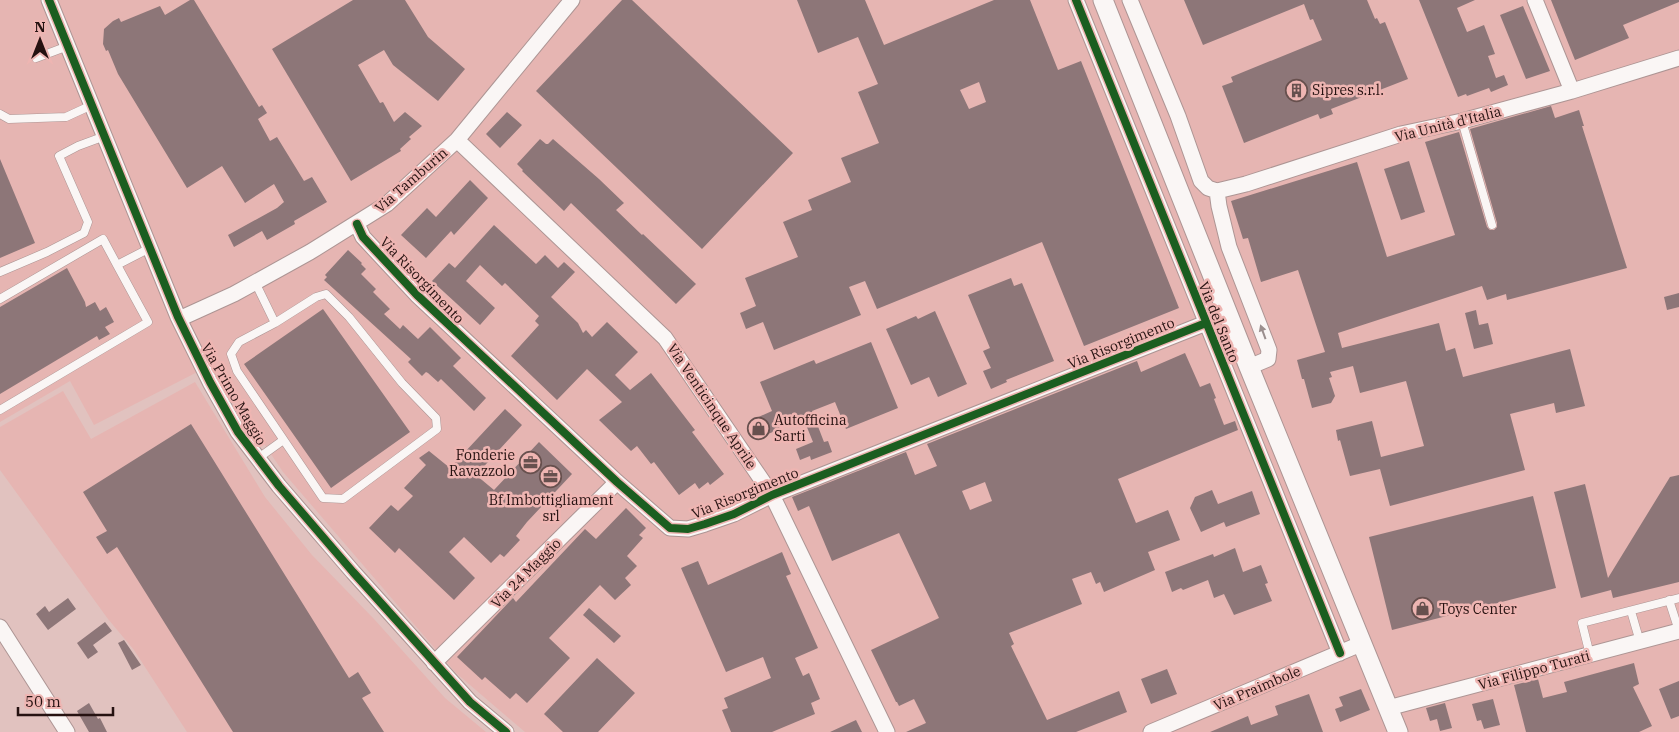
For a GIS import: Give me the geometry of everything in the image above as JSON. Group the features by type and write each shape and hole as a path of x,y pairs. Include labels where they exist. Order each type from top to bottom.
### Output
{"street":[{"name":"Via Primo Maggio","path":"49,0 179,319 210,382 238,432 257,459 317,531 434,663 470,702 506,732"},
{"name":"Via Tamburin","path":"179,319 256,282 357,224 387,204 457,140 572,0"},
{"name":"Via del Santo","path":"1076,0 1340,653"},
{"path":"1103,0 1249,367 1398,732"},
{"path":"1130,0 1178,116 1201,181 1208,188 1217,191 1218,206 1229,248 1269,350 1268,359 1249,367"},
{"path":"1535,0 1572,91"},
{"name":"Via Unità d'Italia","path":"1217,191 1246,184 1401,134 1462,121 1572,91 1679,58"},
{"name":"Via Venticinque Aprile","path":"457,140 666,338 772,495 887,732"},
{"name":"Via Risorgimento","path":"357,224 363,237 417,296 617,482 670,528 688,529 734,514 772,495 1206,323"},
{"name":"Via 24 Maggio","path":"434,663 617,482"},
{"path":"0,627 67,732"},
{"name":"Via Filippo Turati","path":"1388,708 1679,631"},
{"name":"Via Praimbole","path":"1151,732 1363,643"}],"lane":[{"path":"36,58 68,46"},
{"path":"0,114 9,119 66,117 92,105"},
{"path":"1462,121 1492,225"},
{"path":"0,272 47,252 84,233 88,222 59,156 78,146 105,136"},
{"path":"0,299 103,239 148,322 0,410"},
{"path":"117,265 150,248"},
{"path":"256,282 275,323"},
{"path":"326,294 349,317 402,383 436,418 437,429 343,498 323,498 237,371 231,354 239,342 275,323 316,297 326,294"},
{"path":"257,459 282,440"},
{"path":"1590,655 1582,623 1679,598"},
{"path":"1669,600 1679,631"},
{"path":"1631,611 1640,642"}],"shaded area":[{"path":"0,0 1679,0 1679,732 525,732 456,673 283,472 211,365 94,425 70,381 0,422"},
{"path":"195,382 265,497 312,555 374,619 445,698 486,732 187,732 134,650 108,619 0,470 0,427 63,391 91,439"}],"building":[{"path":"190,0 194,0 259,107 262,105 267,113 258,119 270,141 277,137 304,181 312,177 327,202 294,221 295,224 267,240 262,231 234,247 228,235 277,208 284,202 274,184 245,203 222,166 187,188 118,74 108,50 106,51 103,44 104,29 113,21 119,18 121,22 160,6 165,15"},
{"path":"353,0 405,0 428,37 465,69 438,101 393,65 384,50 358,65 380,103 383,102 394,122 405,112 422,126 409,137 411,139 400,149 401,151 351,181 272,49"},
{"path":"622,0 632,0 793,153 702,249 536,91"},
{"path":"797,0 865,0 884,45 994,0 1030,0 1058,70 1081,61 1179,308 1084,346 1042,242 877,309 865,281 849,287 861,315 774,350 763,322 746,329 740,313 756,306 745,278 798,257 783,222 812,210 808,200 851,182 841,158 879,143 858,92 878,84 858,37 818,53","holes":["979,82 986,102 969,109 960,90"]},
{"path":"1184,0 1367,0 1375,19 1377,18 1380,24 1385,22 1408,79 1331,109 1333,114 1320,119 1318,114 1244,143 1222,86 1233,82 1231,77 1322,40 1313,19 1310,20 1304,4 1203,45"},
{"path":"1419,0 1475,0 1457,8 1467,32 1484,25 1495,54 1488,56 1496,78 1504,75 1508,85 1491,92 1489,88 1467,96 1466,94 1458,97"},
{"path":"1551,0 1679,0 1679,2 1623,25 1629,38 1575,60"},
{"path":"1523,6 1550,71 1526,79 1500,15"},
{"path":"1551,106 1555,118 1579,110 1584,126 1582,126 1627,268 1507,300 1506,294 1487,300 1482,286 1338,333 1342,348 1439,323 1446,351 1455,348 1463,377 1570,349 1585,406 1556,413 1554,403 1510,414 1525,470 1390,506 1380,469 1350,476 1336,430 1372,421 1381,457 1424,446 1406,381 1360,393 1353,366 1330,372 1332,377 1329,378 1335,396 1331,403 1312,408 1297,360 1325,352 1298,270 1261,282 1248,238 1243,239 1231,201 1357,162 1387,257 1455,235 1425,142 1459,132 1487,227 1490,230 1494,230 1497,227 1497,223 1470,129"},
{"path":"507,112 522,125 500,148 486,134"},
{"path":"540,139 548,144 553,139 599,179 624,203 616,210 696,284 676,304 571,203 564,211 522,171 517,164"},
{"path":"0,159 35,243 0,258"},
{"path":"1409,161 1425,212 1401,220 1384,169"},
{"path":"470,180 488,198 454,235 451,231 426,258 401,235 427,208 436,217"},
{"path":"494,225 536,264 545,255 558,268 564,262 575,272 551,297 578,323 583,333 586,330 592,337 607,322 638,352 615,375 630,390 651,373 695,430 692,432 724,474 710,485 708,482 699,489 695,483 679,495 654,462 651,464 637,446 631,451 599,420 622,402 587,369 557,400 511,356 539,325 535,321 539,316 505,283 502,286 480,265 466,281 495,308 480,325 432,281 449,263 455,268"},
{"path":"348,250 366,269 361,274 376,289 373,292 390,309 384,314 400,329 403,325 418,339 430,327 461,358 453,366 486,398 474,411 441,379 438,382 426,372 422,376 408,362 411,359 324,280 327,277 325,275"},
{"path":"67,268 86,307 95,302 100,311 106,307 114,322 105,327 110,334 99,340 97,336 0,394 0,307"},
{"path":"1011,278 1014,286 1022,283 1054,361 1006,380 1007,382 991,389 983,371 991,368 983,351 990,348 968,295"},
{"path":"1679,293 1679,307 1667,310 1664,297"},
{"path":"323,309 410,432 331,488 244,364"},
{"path":"1476,310 1479,325 1488,323 1493,344 1474,349 1465,313"},
{"path":"935,311 967,384 938,397 929,377 911,385 886,329 916,316 918,319"},
{"path":"871,342 898,408 846,429 835,402 812,411 824,442 828,441 832,452 811,460 810,456 800,460 796,449 813,442 802,415 778,425 780,429 768,434 766,428 759,432 754,419 772,411 760,382 814,360 816,364"},
{"path":"1185,353 1200,387 1210,383 1224,425 1235,421 1238,430 1118,479 1136,523 1168,510 1180,540 1148,552 1155,570 1104,592 1100,582 1096,584 1091,572 1072,579 1082,604 1009,633 1014,644 1011,646 1047,720 1119,691 1127,712 1076,732 906,732 926,723 914,699 899,706 871,650 939,618 899,533 832,561 809,506 798,511 792,497 906,452 915,475 937,466 927,444 1137,361 1141,372","holes":["985,482 992,501 970,510 962,491"]},
{"path":"505,409 522,425 476,475 494,490 539,442 572,474 527,522 516,536 520,540 504,557 500,554 491,563 464,537 449,552 475,578 454,600 399,548 395,553 369,528 391,505 398,511 413,496 404,488 426,465 419,458 429,451 450,468"},
{"path":"191,424 349,678 358,672 371,693 362,698 384,732 233,732 117,547 107,554 96,537 107,531 83,492"},
{"path":"1679,475 1679,582 1613,598 1611,590 1581,598 1554,492 1585,484 1608,578 1670,477"},
{"path":"1212,490 1218,504 1252,491 1260,514 1226,527 1224,522 1201,532 1190,508 1195,497"},
{"path":"1533,496 1556,588 1392,630 1369,537"},
{"path":"626,508 646,528 639,535 643,538 627,556 637,566 625,578 631,585 615,600 600,585 549,638 570,658 527,703 516,693 510,699 485,677 482,680 457,657 513,598 516,602 585,529 596,539"},
{"path":"1235,548 1243,572 1261,565 1268,583 1265,584 1272,601 1234,615 1224,594 1214,598 1208,580 1183,590 1181,588 1172,592 1165,572 1213,554 1214,557"},
{"path":"782,552 791,574 786,576 818,648 795,658 803,676 809,673 820,699 811,703 815,714 772,732 731,732 722,710 728,708 724,698 771,678 763,657 726,672 681,568 698,561 708,585"},
{"path":"68,598 76,609 48,630 36,614 45,606 49,612"},
{"path":"589,608 621,636 614,643 583,615"},
{"path":"105,622 112,631 93,645 98,652 88,659 77,643"},
{"path":"124,640 141,665 132,670 118,643"},
{"path":"597,658 635,693 598,732 563,732 544,714"},
{"path":"1634,663 1639,684 1633,687 1652,726 1639,732 1526,732 1514,685 1538,679 1543,698 1567,692 1564,682"},
{"path":"1167,669 1177,694 1151,704 1141,679"},
{"path":"1679,681 1679,716 1671,719 1659,689"},
{"path":"1361,689 1370,710 1340,722 1335,709 1343,706 1339,697"},
{"path":"1309,694 1323,732 1210,732 1248,716 1251,725 1278,715 1275,706"},
{"path":"1493,699 1500,725 1484,729 1481,720 1477,721 1472,704"},
{"path":"89,703 107,732 89,732 77,711"},
{"path":"1445,703 1452,728 1440,731 1437,719 1430,721 1426,708"},
{"path":"856,720 862,732 830,732"}],"cycle path":[{"path":"49,0 178,317 210,382 238,432 279,486 353,572 470,702 506,732"},
{"path":"1076,0 1340,653"},
{"path":"357,224 363,237 417,295 617,482 670,528 688,529 734,514 772,495 1206,323"}],"place":[{"name":"Sipres s.r.l.","path":"1296,90"},
{"name":"Autofficina Sarti","path":"758,428"},
{"name":"Fonderie Ravazzolo","path":"531,463"},
{"name":"Bf Imbottigliament srl","path":"551,477"},
{"name":"Toys Center","path":"1423,609"}]}
